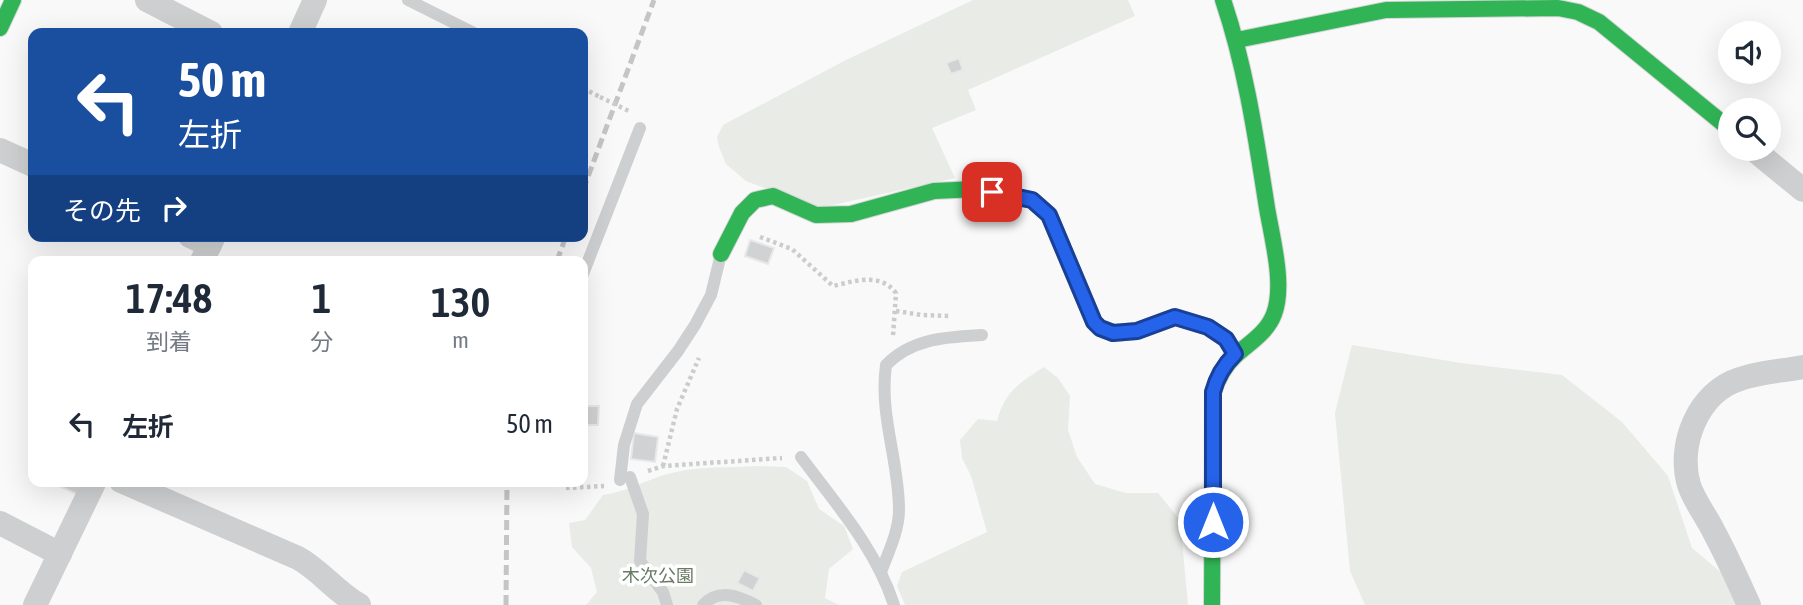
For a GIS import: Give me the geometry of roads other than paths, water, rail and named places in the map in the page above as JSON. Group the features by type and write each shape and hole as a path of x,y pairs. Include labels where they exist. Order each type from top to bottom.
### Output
{"street":[{"path":"0,28 13,0"},
{"path":"146,0 201,28"},
{"path":"302,28 315,0"},
{"path":"1212,605 1213,392 1224,365 1268,326 1277,303 1273,247 1250,96 1237,40 1223,0"},
{"path":"1237,40 1386,10 1558,8 1578,12 1599,22 1718,119"},
{"path":"0,150 28,163"},
{"path":"1768,161 1803,190"},
{"path":"722,254 733,227 755,200 773,197 816,215 851,214 934,191 976,189 1032,200 1049,215 1094,322 1100,328 1113,333 1137,331 1175,317 1208,327 1226,339 1235,354"},
{"path":"1749,605 1723,548 1689,485 1686,450 1692,425 1702,407 1717,391 1738,379 1803,367"},
{"path":"35,605 92,487"},
{"path":"135,487 298,558 359,605"},
{"path":"0,523 60,554"}],"lane":[{"path":"408,0 464,28"},
{"path":"588,261 640,128"},
{"path":"667,605 663,592 639,561 643,514 625,479 624,445 637,404 678,351 711,295 722,254"},
{"path":"881,572 895,533 899,512 895,464 885,416 886,365 909,348 932,338 982,335"},
{"path":"801,457 844,513 881,572 894,605"},
{"path":"704,605 722,594 741,597 756,605"}],"railway":[{"path":"588,177 654,0"},
{"path":"559,256 564,242"},
{"path":"506,605 507,487"}],"park label":[{"name":"木次公園","path":"658,576"}]}
